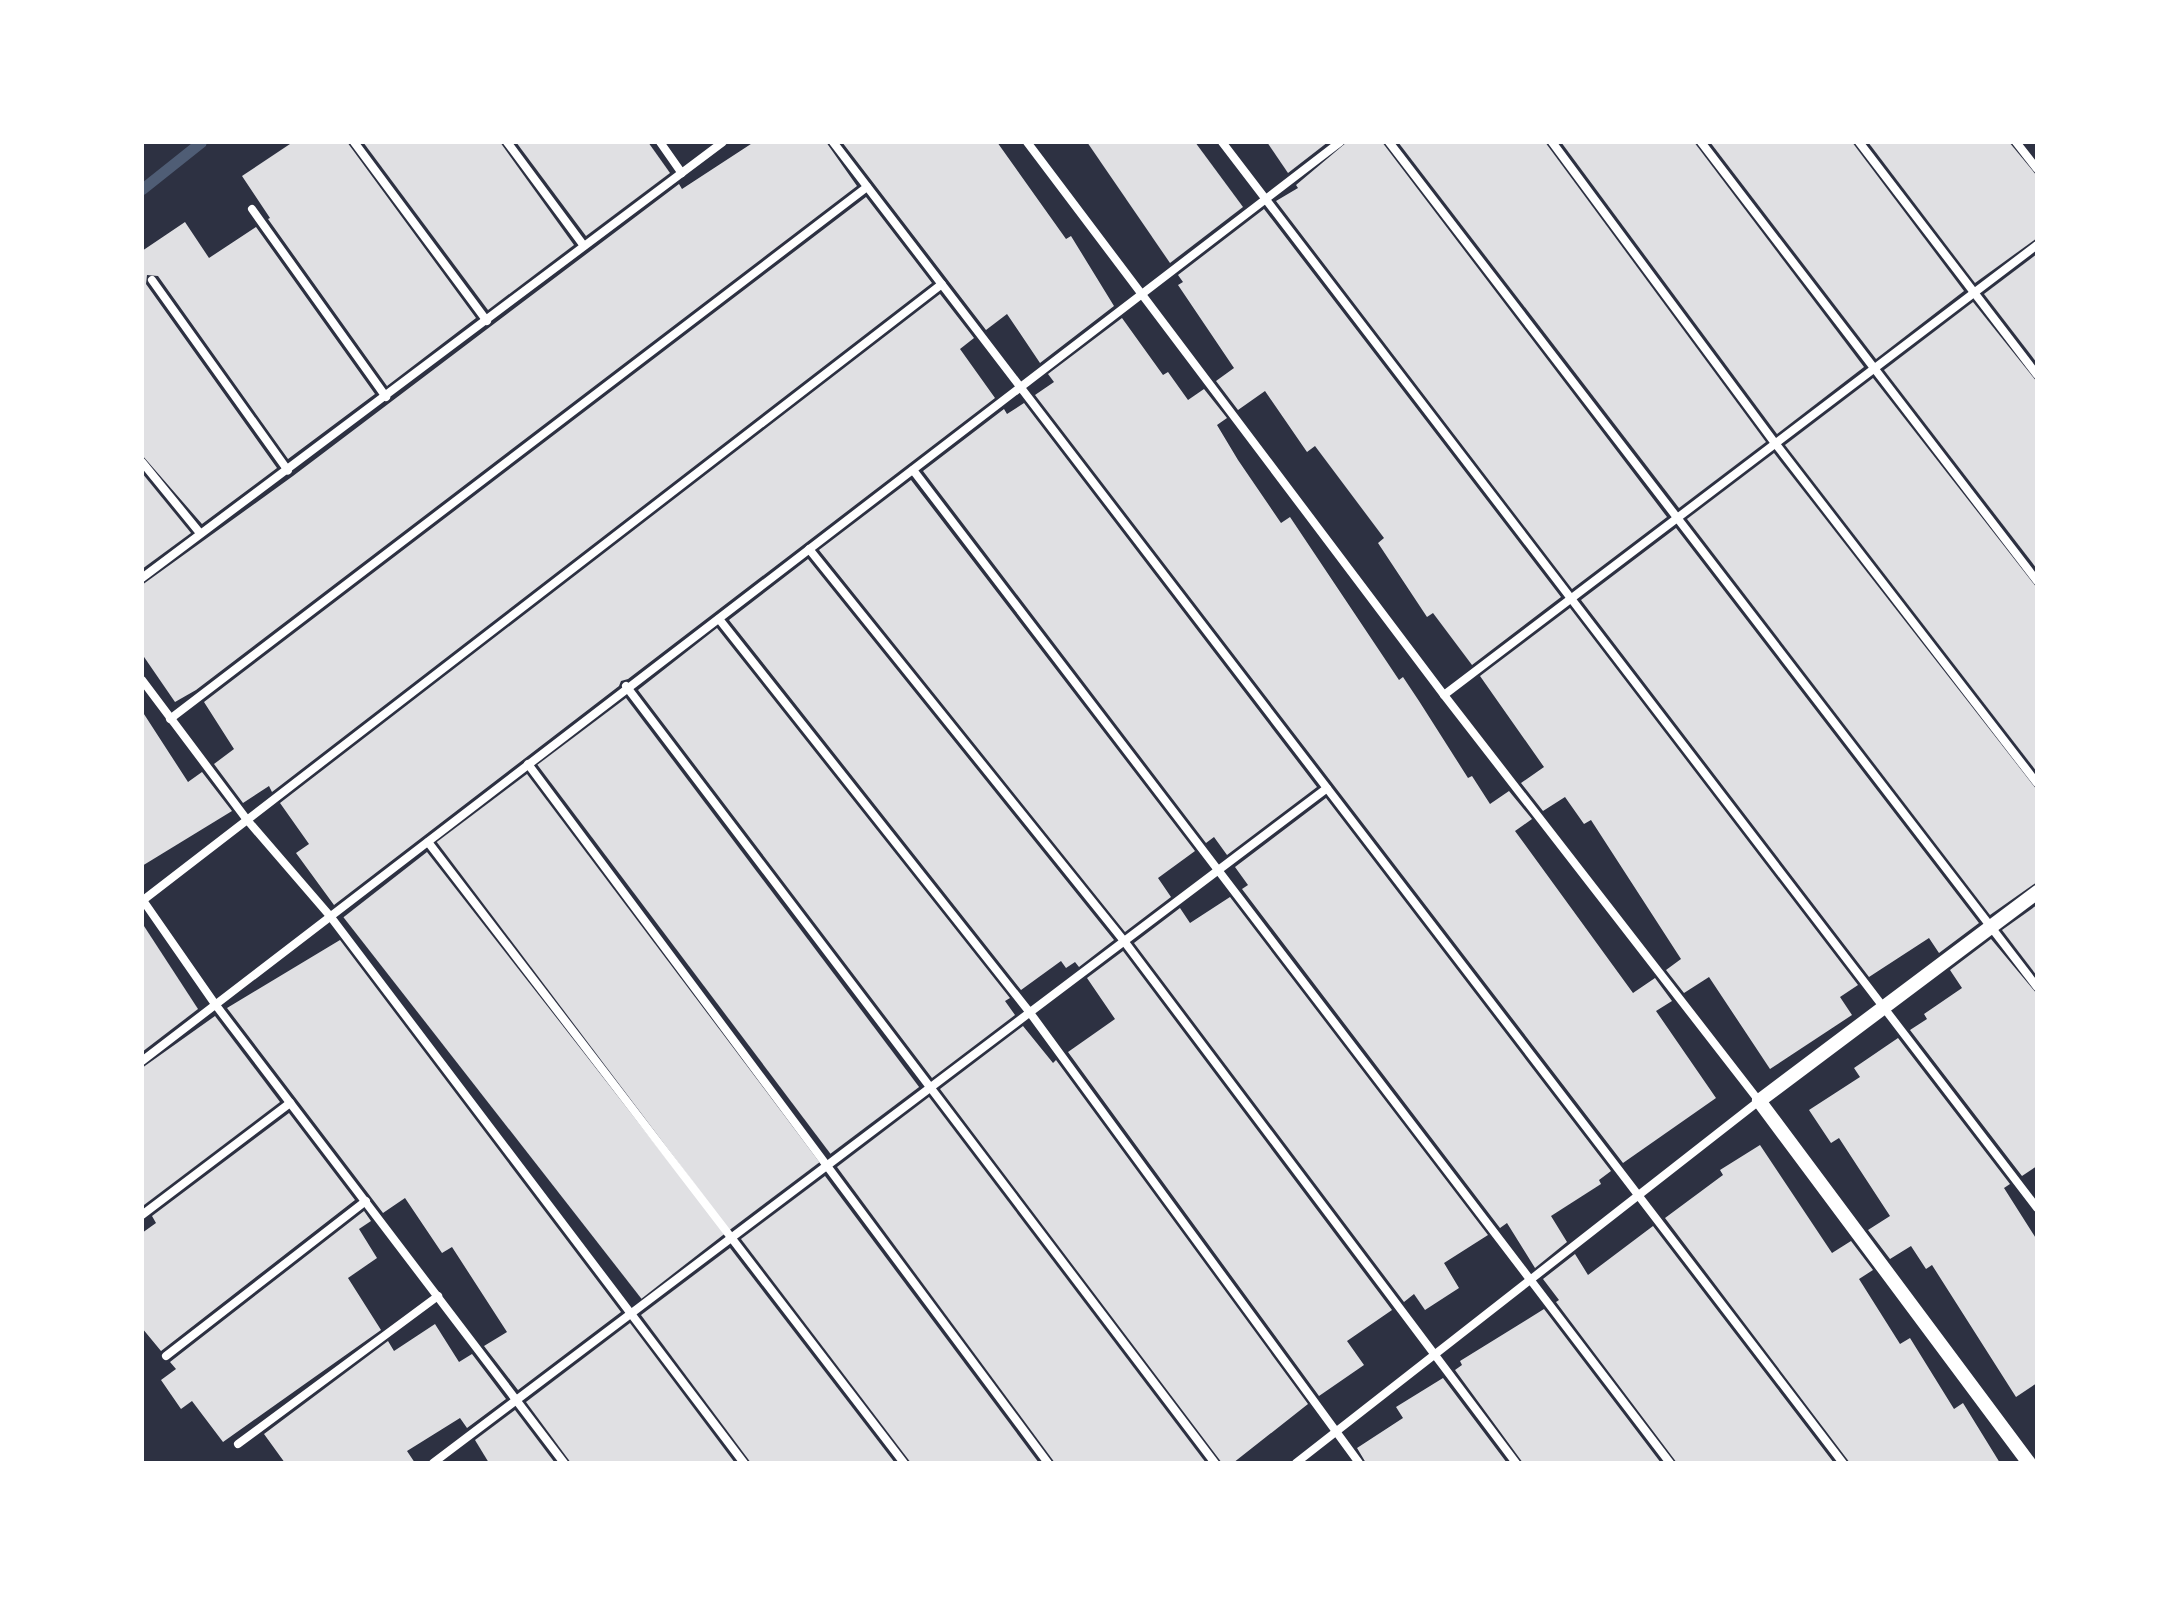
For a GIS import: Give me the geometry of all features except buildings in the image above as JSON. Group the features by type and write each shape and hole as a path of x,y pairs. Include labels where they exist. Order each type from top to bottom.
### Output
{"street":[{"path":"354,142 487,321"},
{"path":"507,142 584,246"},
{"path":"660,142 682,173"},
{"path":"142,578 199,532 288,471 723,142"},
{"path":"833,142 1843,1463"},
{"path":"1027,142 1444,695 1759,1101 2029,1463"},
{"path":"1222,142 2037,1208"},
{"path":"142,1061 626,686 719,619 1340,142"},
{"path":"1389,142 2037,987"},
{"path":"1552,142 1775,443 2037,783"},
{"path":"1701,142 2037,581"},
{"path":"1859,142 2037,375"},
{"path":"2016,142 2037,169"},
{"path":"170,719 867,187"},
{"path":"252,209 386,397"},
{"path":"1444,695 2037,245"},
{"path":"152,280 288,471"},
{"path":"564,1463 215,1004 142,900 942,284"},
{"path":"142,462 199,532"},
{"path":"913,470 1670,1463"},
{"path":"809,549 1124,941 1516,1463"},
{"path":"719,619 1028,1010 1359,1463"},
{"path":"142,680 248,821 330,916 744,1463"},
{"path":"626,686 1215,1463"},
{"path":"528,764 1048,1463"},
{"path":"433,1463 1028,1010 1327,788"},
{"path":"428,842 904,1463"},
{"path":"1296,1463 1759,1101 2037,892"},
{"path":"142,1215 290,1103"},
{"path":"166,1356 366,1201"},
{"path":"238,1444 438,1296"}],"waterway":[{"path":"142,189 201,142"}]}
